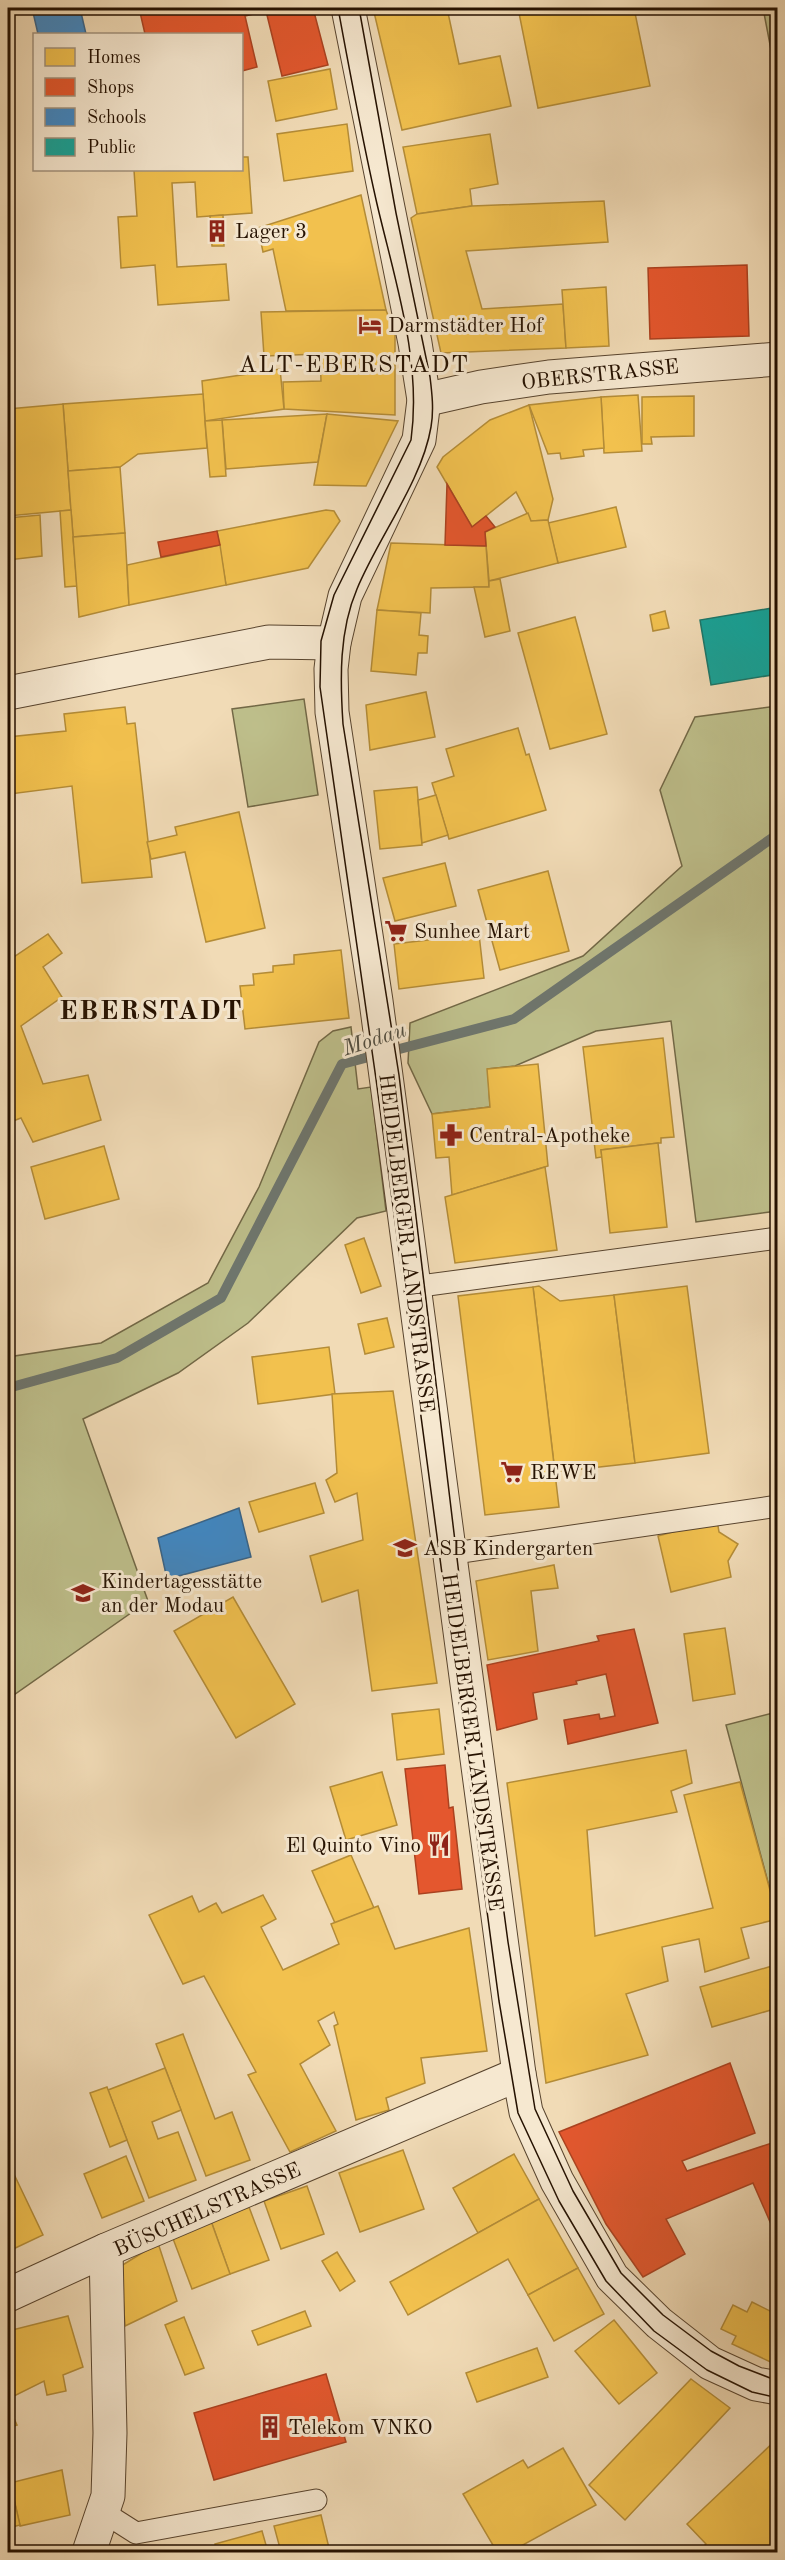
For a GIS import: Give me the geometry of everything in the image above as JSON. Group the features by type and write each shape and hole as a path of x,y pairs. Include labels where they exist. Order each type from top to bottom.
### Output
{"street":[{"name":"HEIDELBERGER LANDSTRASSE","path":"348,8 415,343 424,400 419,441 345,596 334,643 331,669 332,712 378,1016 519,2074 526,2112 557,2181 612,2277 659,2323 710,2363 756,2384 777,2388"},
{"name":"OBERSTRASSE","path":"424,400 481,387 549,378 777,358"},
{"path":"8,693 269,642 334,643"},
{"name":"BÜSCHELSTRASSE","path":"89,2553 108,2496 110,2433 106,2250 519,2074"},
{"path":"8,2295 106,2250"}],"lane":[{"path":"413,1287 777,1238"},
{"path":"448,1554 777,1506"},
{"path":"103,2512 136,2533 316,2500"}],"green space":[{"path":"763,8 777,8 776,76"},
{"path":"304,699 318,795 248,807 232,709"},
{"path":"777,706 777,1211 696,1222 671,1021 596,1031 515,1066 488,1069 490,1107 432,1114 408,1063 410,1023 583,956 682,866 660,790 695,717"},
{"path":"351,1027 358,1089 371,1087 386,1211 357,1218 248,1323 178,1373 83,1419 148,1601 8,1699 8,1357 101,1343 208,1283 259,1187 319,1042 333,1031"},
{"path":"778,1712 777,1916 726,1725"}],"building: Homes":[{"path":"373,8 447,8 459,64 500,56 511,106 402,130"},
{"path":"518,8 634,8 650,86 538,108"},
{"path":"330,69 337,109 276,121 268,81"},
{"path":"347,124 353,171 284,181 277,134"},
{"path":"490,134 498,184 470,189 472,206 417,214 403,147"},
{"path":"243,157 248,157 252,213 197,217 195,182 172,183 177,267 226,264 229,300 158,305 155,265 121,268 118,217 137,216 134,171 243,171"},
{"path":"361,195 386,310 286,311 273,249 263,252 258,228"},
{"path":"604,201 608,242 466,251 482,309 563,304 566,348 441,353 411,218 417,214 472,206"},
{"name":"Lager 3","path":"223,215 224,246 212,246 210,216"},
{"path":"606,287 609,346 566,348 562,290"},
{"path":"386,310 395,334 395,415 284,409 283,382 321,381 320,354 264,356 261,312"},
{"path":"280,369 284,409 205,421 202,381"},
{"path":"203,394 207,448 138,454 120,467 68,471 63,404"},
{"path":"638,395 642,451 604,453 601,397"},
{"path":"694,396 694,436 651,437 652,444 642,444 642,397"},
{"path":"601,397 604,448 583,450 584,456 561,459 560,453 548,454 529,405"},
{"path":"63,404 71,510 8,516 8,409"},
{"path":"529,405 553,499 548,520 531,521 516,492 472,527 437,467 443,457 490,420"},
{"path":"327,414 318,462 226,469 222,420"},
{"path":"327,414 398,421 366,486 314,485"},
{"path":"222,420 226,476 210,477 205,421"},
{"path":"120,467 125,533 73,537 68,471"},
{"path":"616,507 626,547 558,563 548,523"},
{"path":"71,510 77,586 65,587 60,511"},
{"path":"326,510 334,511 340,521 308,568 226,585 217,531"},
{"path":"528,513 531,521 548,520 558,563 489,581 485,532"},
{"path":"40,515 42,556 8,560 8,518"},
{"path":"125,533 129,605 79,617 73,537"},
{"path":"391,543 486,546 489,587 431,588 430,613 377,610"},
{"path":"220,545 226,585 129,605 127,565"},
{"path":"500,579 510,631 485,637 474,587 489,587 489,581"},
{"path":"377,610 421,613 419,635 428,636 427,653 418,653 416,675 371,671"},
{"path":"665,611 669,628 653,631 650,615"},
{"path":"575,617 607,734 550,749 518,633"},
{"path":"426,692 435,737 370,750 366,705"},
{"path":"125,707 127,724 135,723 152,877 82,883 72,786 10,794 8,737 66,731 64,714"},
{"path":"518,728 526,755 529,754 546,810 449,839 432,783 454,776 446,749"},
{"path":"417,787 422,845 380,849 374,791"},
{"path":"436,795 448,835 422,843 418,800"},
{"path":"239,812 265,928 206,942 185,852 151,859 147,842 177,835 175,827"},
{"path":"445,863 456,906 395,921 383,878"},
{"path":"548,871 569,951 500,970 478,890"},
{"path":"48,934 62,953 43,967 62,997 21,1026 43,1084 88,1075 101,1120 33,1142 21,1118 8,1123 8,961"},
{"path":"479,934 484,978 399,989 394,944"},
{"path":"341,950 349,1018 245,1029 240,986 254,985 253,974 273,972 273,966 294,964 294,955"},
{"path":"663,1038 674,1137 661,1138 661,1143 601,1150 602,1157 596,1158 583,1047"},
{"path":"538,1064 548,1166 452,1195 449,1157 436,1158 432,1114 490,1107 487,1069"},
{"path":"658,1143 667,1227 610,1233 601,1150"},
{"path":"104,1146 119,1199 45,1219 31,1167"},
{"path":"545,1167 557,1250 455,1263 445,1197"},
{"path":"364,1238 381,1286 361,1293 345,1245"},
{"path":"539,1286 560,1301 614,1295 635,1463 555,1472 533,1287"},
{"path":"687,1286 709,1453 635,1463 614,1295"},
{"path":"533,1287 559,1507 485,1515 458,1296"},
{"path":"387,1318 394,1347 365,1354 358,1324"},
{"path":"329,1347 335,1394 258,1404 252,1357"},
{"path":"393,1391 437,1683 372,1691 358,1590 322,1602 310,1556 363,1540 357,1493 335,1502 326,1480 337,1473 332,1394"},
{"path":"315,1483 324,1513 259,1532 249,1502"},
{"path":"717,1520 719,1532 738,1544 728,1561 731,1577 671,1592 658,1536"},
{"path":"554,1565 558,1588 531,1591 538,1651 488,1660 476,1581"},
{"path":"233,1597 295,1704 236,1738 174,1631"},
{"path":"725,1628 735,1694 693,1701 684,1634"},
{"path":"439,1709 444,1754 397,1760 392,1714"},
{"path":"686,1750 692,1783 671,1791 677,1812 587,1830 595,1936 713,1908 684,1795 740,1782 778,1919 741,1928 749,1958 705,1972 699,1939 662,1947 668,1981 626,1994 648,2055 546,2083 507,1783"},
{"path":"382,1772 397,1825 346,1840 330,1787"},
{"path":"351,1855 374,1908 335,1923 312,1871"},
{"path":"263,1895 276,1919 261,1927 283,1970 339,1944 331,1924 378,1906 395,1949 469,1928 487,2051 421,2058 425,2083 386,2098 389,2110 356,2120 334,2026 338,2024 334,2012 318,2021 330,2045 300,2064 336,2131 290,2152 248,2075 256,2072 204,1976 183,1984 149,1915 192,1896 199,1912 216,1903 222,1913"},
{"path":"772,1966 778,1986 778,2008 712,2027 700,1987"},
{"path":"183,2034 215,2119 232,2112 250,2160 206,2176 156,2044"},
{"path":"165,2068 181,2110 152,2122 158,2139 178,2132 196,2180 149,2198 108,2090"},
{"path":"107,2087 127,2140 110,2147 90,2093"},
{"path":"403,2150 424,2209 360,2232 339,2173"},
{"path":"514,2154 539,2199 478,2233 453,2188"},
{"path":"126,2156 144,2201 102,2218 84,2174"},
{"path":"12,2170 43,2235 9,2251 8,2172"},
{"path":"307,2186 324,2234 281,2249 264,2201"},
{"path":"539,2199 578,2268 528,2295 508,2259 408,2315 390,2282"},
{"path":"249,2207 269,2260 230,2274 211,2221"},
{"path":"211,2221 230,2274 192,2289 172,2236"},
{"path":"158,2243 177,2301 125,2326 121,2266"},
{"path":"337,2252 355,2281 340,2291 322,2261"},
{"path":"578,2268 604,2314 554,2341 528,2295"},
{"path":"752,2302 778,2315 777,2365 732,2344 736,2336 721,2329 733,2305 747,2312"},
{"path":"305,2311 311,2326 258,2345 252,2331"},
{"path":"68,2316 83,2367 63,2375 66,2391 47,2395 44,2381 8,2399 8,2331"},
{"path":"184,2317 204,2368 185,2375 165,2325"},
{"path":"614,2320 657,2373 619,2404 575,2351"},
{"path":"537,2348 548,2377 477,2402 466,2373"},
{"path":"691,2379 730,2408 625,2520 589,2485"},
{"path":"8,2405 17,2425 8,2428"},
{"path":"778,2438 778,2552 697,2552 706,2544 687,2524"},
{"path":"563,2448 596,2505 510,2552 497,2552 463,2494 523,2460 528,2468"},
{"path":"62,2470 70,2515 20,2526 10,2483"},
{"path":"8,2473 20,2525 8,2528"},
{"path":"321,2515 330,2552 281,2552 274,2526"},
{"path":"262,2531 268,2552 217,2552 215,2544"}],"building: Shops":[{"path":"139,8 313,8 328,65 282,76 266,11 245,16 257,67 243,71 243,33 145,33"},
{"path":"747,265 749,336 650,339 648,268"},
{"path":"447,484 472,527 486,516 495,527 485,532 486,546 445,545"},
{"path":"217,531 220,545 161,557 158,542"},
{"path":"634,1629 658,1723 568,1744 564,1720 599,1714 600,1719 615,1716 606,1674 576,1681 577,1684 533,1693 537,1719 497,1730 487,1665 599,1641 597,1636"},
{"path":"445,1765 449,1808 453,1807 462,1889 419,1894 405,1769"},
{"path":"730,2063 755,2133 682,2161 687,2171 778,2141 778,2222 771,2224 753,2183 666,2219 685,2254 643,2277 606,2224 559,2132"},
{"name":"Telekom VNKO","path":"326,2374 346,2442 214,2480 194,2413"}],"building: Schools":[{"path":"32,8 80,8 86,33 38,33"},
{"path":"771,396 778,396 778,470"},
{"path":"239,1508 251,1557 167,1579 158,1538"}],"building: Public":[{"path":"778,607 778,674 711,685 700,620"}],"waterway":[{"name":"Modau","path":"8,1388 117,1358 221,1298 342,1064 514,1019 778,834"}],"tram line":[{"path":"338,8 366,155 405,321 413,381 413,410 411,440 334,595 321,641 320,687 376,1079 499,2001 518,2113 559,2201 606,2281 654,2331 707,2370 752,2392 778,2398"},
{"path":"359,8 396,213 430,377 432,414 431,427 419,468 366,570 351,605 342,655 343,724 399,1075 463,1608 508,1942 535,2109 573,2191 621,2273 663,2315 711,2351 739,2366 778,2381"}],"place":[{"name":"Lager 3","path":"217,231"},
{"name":"Darmstädter Hof","path":"370,325"},
{"name":"Sunhee Mart","path":"396,931"},
{"name":"Central-Apotheke","path":"451,1135"},
{"name":"REWE","path":"512,1472"},
{"name":"ASB Kindergarten","path":"405,1548"},
{"name":"Kindertagesstätte an der Modau","path":"83,1593"},
{"name":"El Quinto Vino","path":"439,1845"},
{"name":"Telekom VNKO","path":"270,2427"}],"district":[{"name":"ALT-EBERSTADT","path":"354,364"},
{"name":"EBERSTADT","path":"151,1010"}]}
